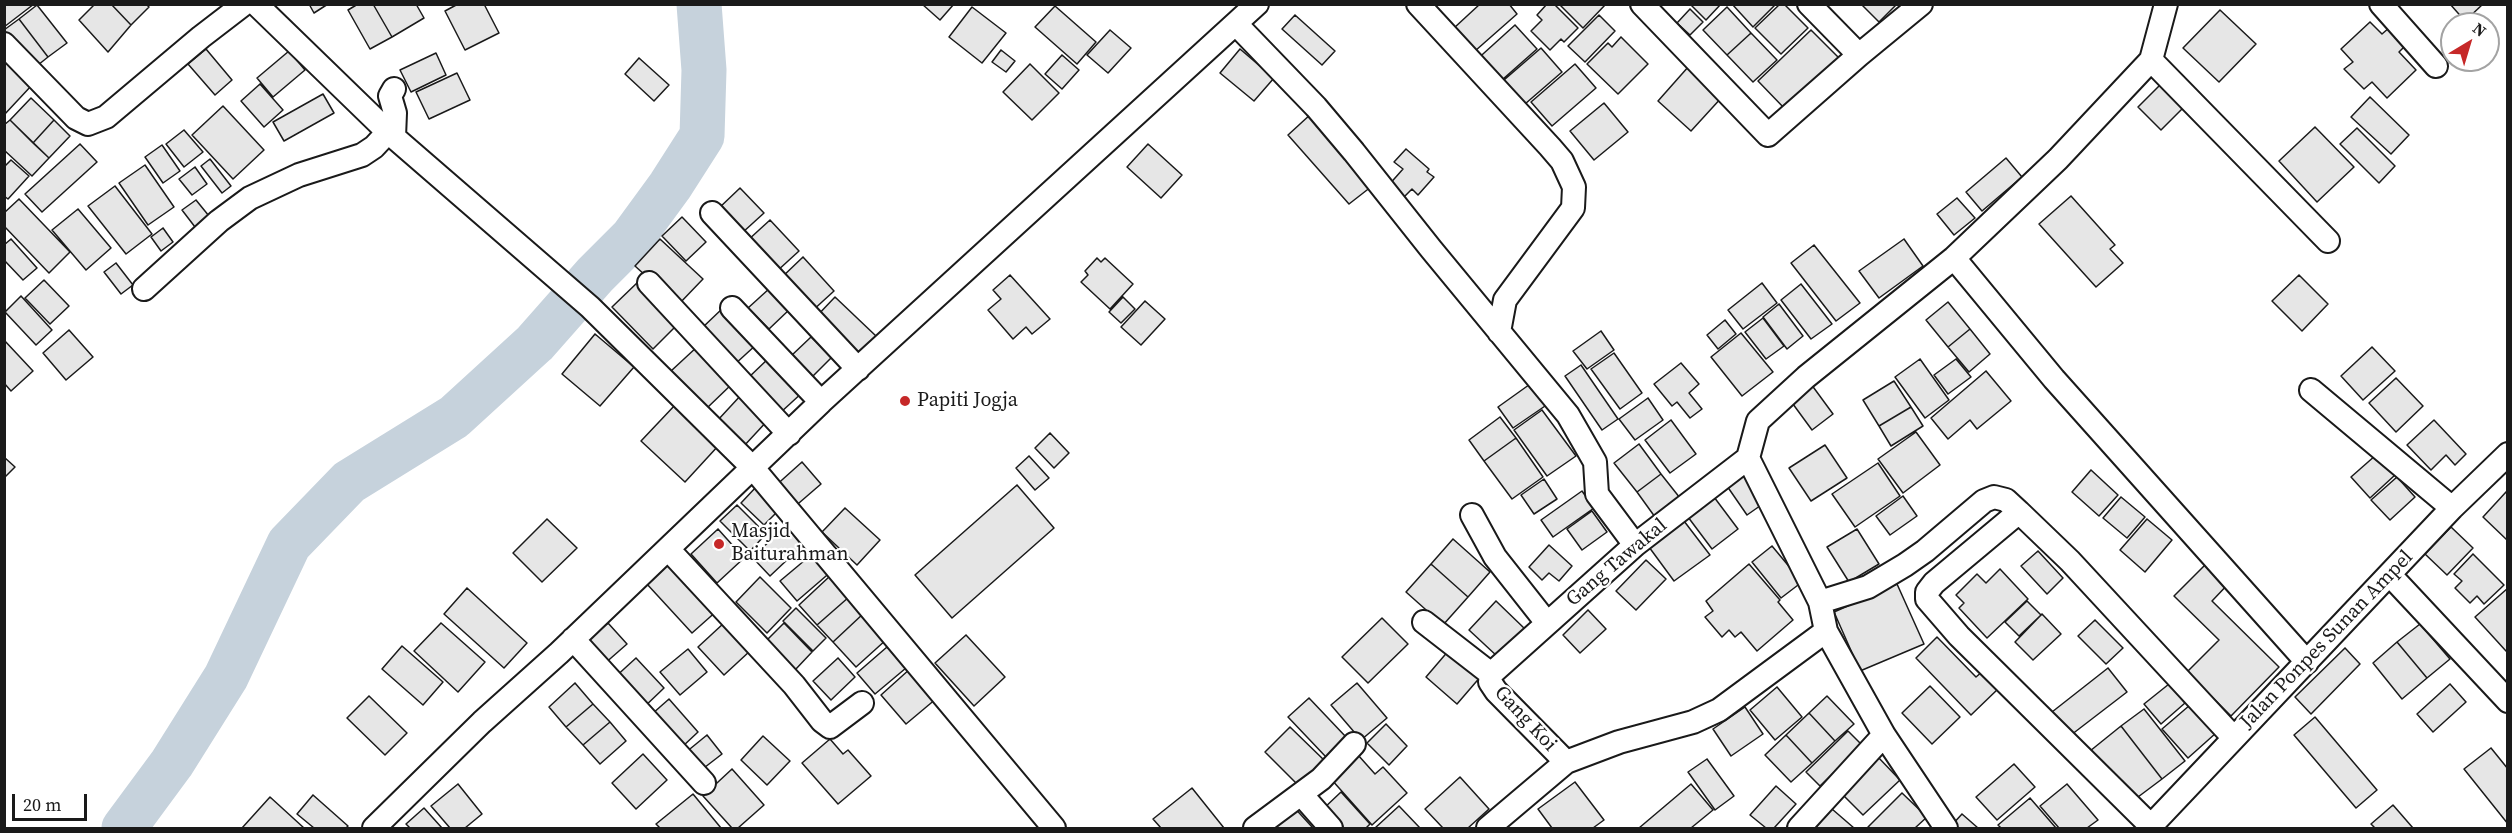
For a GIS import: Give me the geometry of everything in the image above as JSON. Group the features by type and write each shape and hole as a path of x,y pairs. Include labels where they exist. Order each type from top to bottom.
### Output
{"street":[{"path":"4,44 75,118 88,124 106,117 244,4"},
{"path":"256,4 391,134 590,307 753,468 1054,828"},
{"path":"374,828 482,722 573,639 821,402 1257,4"},
{"path":"1418,4 1550,147 1562,162 1574,187 1573,207 1505,300 1499,332"},
{"path":"1642,4 1768,135 1921,4"},
{"path":"1809,4 1859,55"},
{"path":"1946,828 1884,735 1826,631 1820,602 1748,458 1758,421 1806,378 1954,258 2058,159 2151,60 2166,4"},
{"path":"2381,4 2436,66"},
{"path":"1236,24 1324,116 1568,415 1595,462 1597,494 1635,545"},
{"path":"2151,60 2328,241"},
{"path":"144,289 219,221 250,198 299,175 362,155 391,134 395,113 390,96 394,89"},
{"path":"712,213 858,369"},
{"path":"1954,258 2054,380 2307,662"},
{"path":"649,283 789,434"},
{"path":"732,308 821,402"},
{"path":"2311,390 2452,508"},
{"name":"Jalan Ponpes Sunan Ampel","path":"2150,827 2452,508 2508,454"},
{"name":"Gang Tawakal","path":"1491,674 1635,545 1748,458"},
{"path":"1820,602 1868,586 1905,565 1984,501 1994,497 2006,500 2070,561 2233,737"},
{"path":"2019,512 1934,583 1927,592 1927,599 1959,636 2150,827"},
{"path":"1472,515 1495,557 1547,622"},
{"path":"668,549 794,685 822,722 830,727 862,703"},
{"path":"2390,575 2508,701"},
{"path":"1424,622 1491,674"},
{"path":"1488,828 1566,762 1619,742 1693,722 1719,710 1826,631"},
{"path":"573,639 704,783"},
{"name":"Gang Koi","path":"1491,674 1490,682 1496,691 1566,762"},
{"path":"1799,828 1884,735"},
{"path":"1255,828 1321,779 1354,744"},
{"path":"1301,794 1331,828"}],"building":[{"path":"4,4 34,4 4,27"},
{"path":"95,4 111,4 131,25 108,52 79,20"},
{"path":"111,4 146,4 149,7 131,25"},
{"path":"309,4 328,4 314,13"},
{"path":"358,4 373,4 392,37 370,49 348,10"},
{"path":"373,4 416,4 424,18 392,37"},
{"path":"458,4 484,4 499,33 465,50 445,11"},
{"path":"922,4 954,4 940,20"},
{"path":"1480,4 1509,4 1517,14 1475,51 1454,28"},
{"path":"1547,4 1554,4 1578,28 1564,42 1561,39 1550,50 1531,31 1542,20 1537,15"},
{"path":"1559,4 1606,4 1583,28"},
{"path":"1690,4 1721,4 1706,20"},
{"path":"1732,4 1776,4 1753,27"},
{"path":"1780,4 1784,4 1808,28 1781,54 1755,28"},
{"path":"1861,4 1897,4 1879,22"},
{"path":"2450,4 2483,4 2475,12 2457,12"},
{"path":"37,5 67,43 48,57 19,19"},
{"path":"1055,6 1096,42 1077,64 1035,27"},
{"path":"972,7 1006,33 982,63 949,37"},
{"path":"1727,7 1751,33 1727,55 1703,30"},
{"path":"1690,9 1703,22 1690,35 1677,23"},
{"path":"2220,10 2256,44 2219,82 2183,48"},
{"path":"1295,15 1335,51 1322,65 1282,29"},
{"path":"1599,15 1615,31 1585,62 1568,46"},
{"path":"19,19 48,57 33,69 4,33 4,30"},
{"path":"2370,22 2382,34 2390,27 2406,45 2399,52 2416,70 2387,98 2372,82 2364,89 2344,69 2353,62 2341,49"},
{"path":"1515,25 1537,49 1494,87 1473,63"},
{"path":"1110,30 1131,48 1108,73 1087,55"},
{"path":"1811,30 1839,58 1786,110 1758,81"},
{"path":"1751,33 1777,60 1753,82 1727,55"},
{"path":"1621,37 1648,64 1618,94 1587,64 1608,43 1612,47"},
{"path":"1541,48 1562,72 1525,104 1504,80"},
{"path":"206,49 232,80 215,95 188,64"},
{"path":"1240,49 1274,78 1254,101 1220,73"},
{"path":"1001,50 1015,61 1006,72 992,62"},
{"path":"289,51 305,70 273,97 257,78"},
{"path":"436,53 446,75 411,92 400,70"},
{"path":"1062,55 1079,70 1062,89 1045,74"},
{"path":"639,58 669,85 654,101 625,74"},
{"path":"4,60 32,85 4,115"},
{"path":"1030,64 1059,93 1032,120 1003,92"},
{"path":"1575,64 1596,88 1552,126 1531,102"},
{"path":"1689,66 1723,96 1691,131 1658,101"},
{"path":"457,73 470,100 429,119 416,92"},
{"path":"2163,82 2186,105 2161,130 2138,107"},
{"path":"260,84 283,110 264,127 241,101"},
{"path":"323,94 334,113 284,141 273,122"},
{"path":"2370,97 2409,135 2391,154 2351,117"},
{"path":"31,98 54,120 33,143 10,120"},
{"path":"1604,103 1628,132 1594,160 1570,131"},
{"path":"223,106 264,150 233,179 192,135"},
{"path":"1312,113 1376,183 1349,204 1288,135"},
{"path":"10,120 49,158 32,176 4,150 4,125"},
{"path":"54,120 70,136 49,158 33,143"},
{"path":"2315,127 2354,167 2317,202 2279,161"},
{"path":"2357,128 2395,166 2379,183 2340,144"},
{"path":"184,130 203,152 184,167 166,144"},
{"path":"80,144 97,162 42,212 25,194"},
{"path":"1148,144 1182,175 1161,198 1127,167"},
{"path":"162,145 180,171 163,183 145,157"},
{"path":"1406,149 1429,169 1427,172 1434,177 1418,195 1412,189 1401,200 1387,187 1403,169 1394,162"},
{"path":"2006,158 2022,177 1982,211 1966,192"},
{"path":"210,159 231,186 222,193 201,166"},
{"path":"11,160 29,176 8,199 4,196 4,167"},
{"path":"145,165 174,207 148,225 119,183"},
{"path":"195,167 207,184 192,195 179,179"},
{"path":"115,186 152,234 126,254 88,206"},
{"path":"740,188 764,213 742,233 718,209"},
{"path":"2071,196 2115,245 2110,249 2123,263 2096,287 2039,224"},
{"path":"1957,198 1975,218 1954,235 1937,214"},
{"path":"19,199 70,252 49,273 4,226 4,213"},
{"path":"196,200 209,216 195,227 182,210"},
{"path":"78,209 111,248 86,270 52,230"},
{"path":"682,217 706,242 686,261 662,236"},
{"path":"770,220 799,251 776,272 747,241"},
{"path":"163,228 173,242 161,251 151,237"},
{"path":"11,239 37,268 23,280 4,260 4,245"},
{"path":"660,239 703,279 678,305 635,266"},
{"path":"1904,239 1923,266 1879,298 1859,271"},
{"path":"1814,245 1860,303 1836,321 1791,263"},
{"path":"803,257 834,291 811,312 780,279"},
{"path":"1097,258 1101,262 1105,258 1133,284 1110,309 1081,282 1088,275 1085,271"},
{"path":"116,263 133,285 121,294 104,272"},
{"path":"1010,275 1050,319 1032,334 1026,327 1013,339 988,310 1001,299 993,290"},
{"path":"2299,275 2328,304 2302,331 2272,301"},
{"path":"44,280 69,306 50,324 25,298"},
{"path":"639,281 680,322 653,349 612,307"},
{"path":"1762,283 1777,303 1743,329 1728,310"},
{"path":"1801,284 1832,324 1811,339 1781,300"},
{"path":"770,288 790,309 769,329 748,308"},
{"path":"21,296 52,330 36,345 5,312"},
{"path":"835,297 876,336 855,358 814,319"},
{"path":"1123,297 1135,309 1121,323 1109,312"},
{"path":"1145,301 1165,319 1141,345 1121,327"},
{"path":"1948,302 1970,329 1948,347 1926,320"},
{"path":"1779,304 1803,336 1787,349 1763,317"},
{"path":"724,307 757,344 734,365 702,328"},
{"path":"1763,318 1784,346 1766,359 1745,332"},
{"path":"1725,320 1736,334 1718,349 1707,335"},
{"path":"1970,329 1990,354 1969,372 1948,347"},
{"path":"69,330 93,357 66,380 43,353"},
{"path":"1601,331 1614,350 1587,369 1573,351"},
{"path":"1741,333 1773,372 1742,396 1711,357"},
{"path":"595,334 634,367 600,406 562,374"},
{"path":"811,337 832,357 812,377 791,356"},
{"path":"4,340 33,371 11,391 4,383"},
{"path":"698,346 733,383 707,408 671,371"},
{"path":"2372,347 2395,371 2363,400 2341,376"},
{"path":"1614,353 1642,393 1620,409 1591,369"},
{"path":"770,357 804,391 780,413 747,379"},
{"path":"1920,359 1949,400 1925,418 1895,377"},
{"path":"1956,359 1971,377 1948,394 1934,375"},
{"path":"1681,363 1699,384 1689,393 1702,409 1690,418 1677,402 1672,406 1654,384"},
{"path":"1581,365 1618,419 1602,430 1565,376"},
{"path":"1986,371 2011,401 1977,429 1970,420 1948,439 1931,418"},
{"path":"2396,378 2423,406 2396,432 2369,403"},
{"path":"1894,381 1911,407 1879,426 1863,400"},
{"path":"1533,382 1548,404 1513,428 1498,407"},
{"path":"1811,384 1833,414 1812,430 1790,400"},
{"path":"742,394 769,419 743,447 717,421"},
{"path":"1648,398 1663,420 1635,440 1619,419"},
{"path":"676,404 719,445 685,482 641,441"},
{"path":"1911,407 1923,426 1891,446 1879,426"},
{"path":"1542,410 1576,456 1547,476 1514,430"},
{"path":"1500,417 1516,438 1484,461 1469,440"},
{"path":"1671,420 1696,454 1670,473 1645,440"},
{"path":"2434,420 2466,454 2455,465 2446,455 2431,470 2407,445"},
{"path":"1916,432 1940,465 1903,493 1878,459"},
{"path":"1050,433 1069,453 1054,468 1035,448"},
{"path":"1516,438 1543,477 1512,499 1484,461"},
{"path":"1639,444 1661,474 1637,492 1614,463"},
{"path":"1825,445 1847,478 1811,501 1789,468"},
{"path":"2376,455 2395,475 2370,498 2351,477"},
{"path":"1029,456 1049,478 1035,490 1016,468"},
{"path":"4,457 15,467 4,478"},
{"path":"802,462 821,484 792,509 773,488"},
{"path":"1878,463 1900,496 1855,527 1832,494"},
{"path":"2091,470 2118,495 2099,516 2072,492"},
{"path":"1747,472 1767,501 1747,515 1727,486"},
{"path":"1661,474 1680,498 1655,517 1637,492"},
{"path":"2397,477 2415,497 2390,520 2371,500"},
{"path":"1544,479 1557,499 1534,514 1521,495"},
{"path":"1017,485 1054,528 952,618 915,575"},
{"path":"757,486 780,509 764,525 741,503"},
{"path":"1582,491 1594,508 1553,537 1541,520"},
{"path":"2506,492 2508,494 2507,540 2483,517"},
{"path":"1903,496 1917,516 1890,535 1876,516"},
{"path":"1714,497 1738,529 1712,549 1688,517"},
{"path":"2121,497 2145,517 2127,538 2103,518"},
{"path":"737,505 766,534 750,551 720,521"},
{"path":"845,508 880,540 857,565 822,532"},
{"path":"1592,511 1607,532 1582,550 1567,529"},
{"path":"547,519 577,548 542,582 513,553"},
{"path":"2147,519 2172,540 2145,572 2120,550"},
{"path":"1684,521 1710,555 1674,581 1649,547"},
{"path":"789,524 806,542 770,576 752,557"},
{"path":"2451,527 2473,548 2447,575 2425,554"},
{"path":"718,529 744,558 717,583 691,554"},
{"path":"1857,529 1879,564 1849,582 1827,547"},
{"path":"1453,539 1490,572 1468,597 1431,564"},
{"path":"1549,545 1572,566 1559,581 1549,573 1542,580 1529,567"},
{"path":"1772,546 1802,582 1781,598 1752,562"},
{"path":"817,550 833,570 797,601 780,581"},
{"path":"2038,551 2063,578 2047,594 2021,566"},
{"path":"2473,554 2504,585 2484,604 2477,596 2470,603 2455,588 2462,581 2454,574"},
{"path":"673,559 719,609 692,633 646,583"},
{"path":"2211,559 2232,580 2212,601 2279,667 2231,716 2187,672 2219,640 2174,596"},
{"path":"1646,560 1666,579 1636,610 1616,591"},
{"path":"1431,564 1468,597 1443,625 1406,592"},
{"path":"1749,564 1780,600 1778,602 1793,620 1757,651 1741,632 1735,637 1729,630 1722,637 1705,617 1713,611 1706,601"},
{"path":"2000,569 2028,599 1987,638 1959,608 1964,603 1956,595 1977,574 1986,583"},
{"path":"830,576 849,597 817,625 799,605"},
{"path":"760,577 791,608 767,633 736,602"},
{"path":"1897,584 1924,644 1860,671 1834,612"},
{"path":"467,588 527,643 504,668 444,614"},
{"path":"2508,588 2508,650 2506,651 2475,617"},
{"path":"849,597 864,613 833,642 817,625"},
{"path":"1496,601 1525,629 1498,657 1469,630"},
{"path":"2027,601 2041,615 2019,636 2005,622"},
{"path":"796,608 826,638 813,651 783,621"},
{"path":"1588,610 1606,629 1580,653 1563,635"},
{"path":"864,613 887,639 856,667 833,642"},
{"path":"2042,614 2061,634 2033,660 2015,642"},
{"path":"1382,618 1408,644 1368,683 1342,657"},
{"path":"2095,620 2123,648 2106,664 2078,636"},
{"path":"441,623 485,662 458,692 414,651"},
{"path":"608,623 627,644 603,665 584,644"},
{"path":"724,623 750,651 724,675 698,647"},
{"path":"784,623 812,652 795,670 766,641"},
{"path":"2420,624 2450,659 2427,678 2397,642"},
{"path":"966,635 1005,677 974,706 935,663"},
{"path":"1937,637 1976,677 1983,671 1999,688 1971,715 1916,658"},
{"path":"2397,642 2427,678 2402,699 2373,663"},
{"path":"402,646 443,682 423,705 382,669"},
{"path":"887,647 906,668 875,694 857,673"},
{"path":"2345,648 2360,664 2311,714 2295,697"},
{"path":"688,649 707,672 680,695 660,672"},
{"path":"1450,649 1482,675 1457,704 1426,677"},
{"path":"636,658 664,688 641,710 613,679"},
{"path":"838,658 855,677 831,700 813,681"},
{"path":"911,668 937,698 906,724 881,695"},
{"path":"2108,668 2127,692 2071,735 2052,712"},
{"path":"575,683 593,704 566,727 549,707"},
{"path":"1357,683 1387,718 1361,740 1331,705"},
{"path":"2169,684 2185,703 2161,724 2144,704"},
{"path":"2450,684 2466,702 2433,732 2417,714"},
{"path":"1930,686 1960,717 1932,744 1902,713"},
{"path":"1777,687 1802,717 1775,740 1750,710"},
{"path":"369,696 407,733 385,755 347,718"},
{"path":"1827,696 1854,724 1835,741 1809,713"},
{"path":"1309,698 1346,737 1326,757 1288,717"},
{"path":"669,699 698,732 682,747 652,714"},
{"path":"593,704 610,722 583,745 566,727"},
{"path":"2190,705 2216,733 2188,758 2162,729"},
{"path":"1745,707 1763,734 1731,756 1713,729"},
{"path":"2144,709 2185,761 2162,779 2121,726"},
{"path":"1809,713 1835,741 1812,763 1786,735"},
{"path":"2315,717 2377,790 2356,808 2294,735"},
{"path":"610,722 626,741 600,764 583,745"},
{"path":"1386,724 1407,746 1389,765 1367,743"},
{"path":"2121,726 2162,779 2130,803 2090,751"},
{"path":"1290,727 1326,762 1301,788 1265,752"},
{"path":"1848,731 1862,745 1820,786 1806,772"},
{"path":"707,735 722,754 700,771 685,753"},
{"path":"1786,735 1812,763 1791,782 1765,755"},
{"path":"763,736 790,761 767,785 741,760"},
{"path":"830,739 843,754 848,750 871,776 838,804 802,763"},
{"path":"2491,748 2508,769 2508,824 2464,769"},
{"path":"643,754 667,780 636,809 612,783"},
{"path":"1358,755 1375,774 1383,767 1407,793 1372,825 1331,779"},
{"path":"1877,756 1900,780 1863,815 1839,791"},
{"path":"1707,759 1734,796 1715,810 1688,772"},
{"path":"2014,764 2035,787 1997,820 1976,797"},
{"path":"732,769 764,805 738,828 732,828 703,796"},
{"path":"1460,777 1489,809 1468,828 1443,828 1425,809"},
{"path":"1575,782 1604,820 1593,828 1552,828 1538,809"},
{"path":"458,784 482,814 465,828 450,828 431,806"},
{"path":"1691,784 1713,810 1691,828 1639,828"},
{"path":"2067,784 2098,820 2087,828 2059,828 2040,806"},
{"path":"1776,786 1796,804 1774,828 1766,828 1750,815"},
{"path":"1192,788 1224,828 1161,828 1153,819"},
{"path":"1341,792 1370,824 1366,828 1339,828 1322,810"},
{"path":"1902,793 1927,817 1915,828 1868,827"},
{"path":"693,794 721,828 660,828 656,824"},
{"path":"313,795 348,826 346,828 314,828 297,814"},
{"path":"270,797 304,828 242,828"},
{"path":"2030,798 2056,828 2001,828 1998,825"},
{"path":"1291,804 1313,828 1272,828"},
{"path":"2393,805 2413,828 2375,828 2371,824"},
{"path":"1399,806 1420,828 1375,828"},
{"path":"424,808 442,828 410,828 406,824"},
{"path":"1832,809 1854,828 1815,828"},
{"path":"1962,814 1978,828 1951,826"}],"waterway":[{"path":"124,828 172,763 226,677 289,544 349,482 454,417 535,343 595,275 632,238 670,186 702,136 704,70 699,4"}],"place":[{"name":"Papiti Jogja","path":"905,401"},
{"name":"Masjid Baiturahman","path":"719,544"}]}
